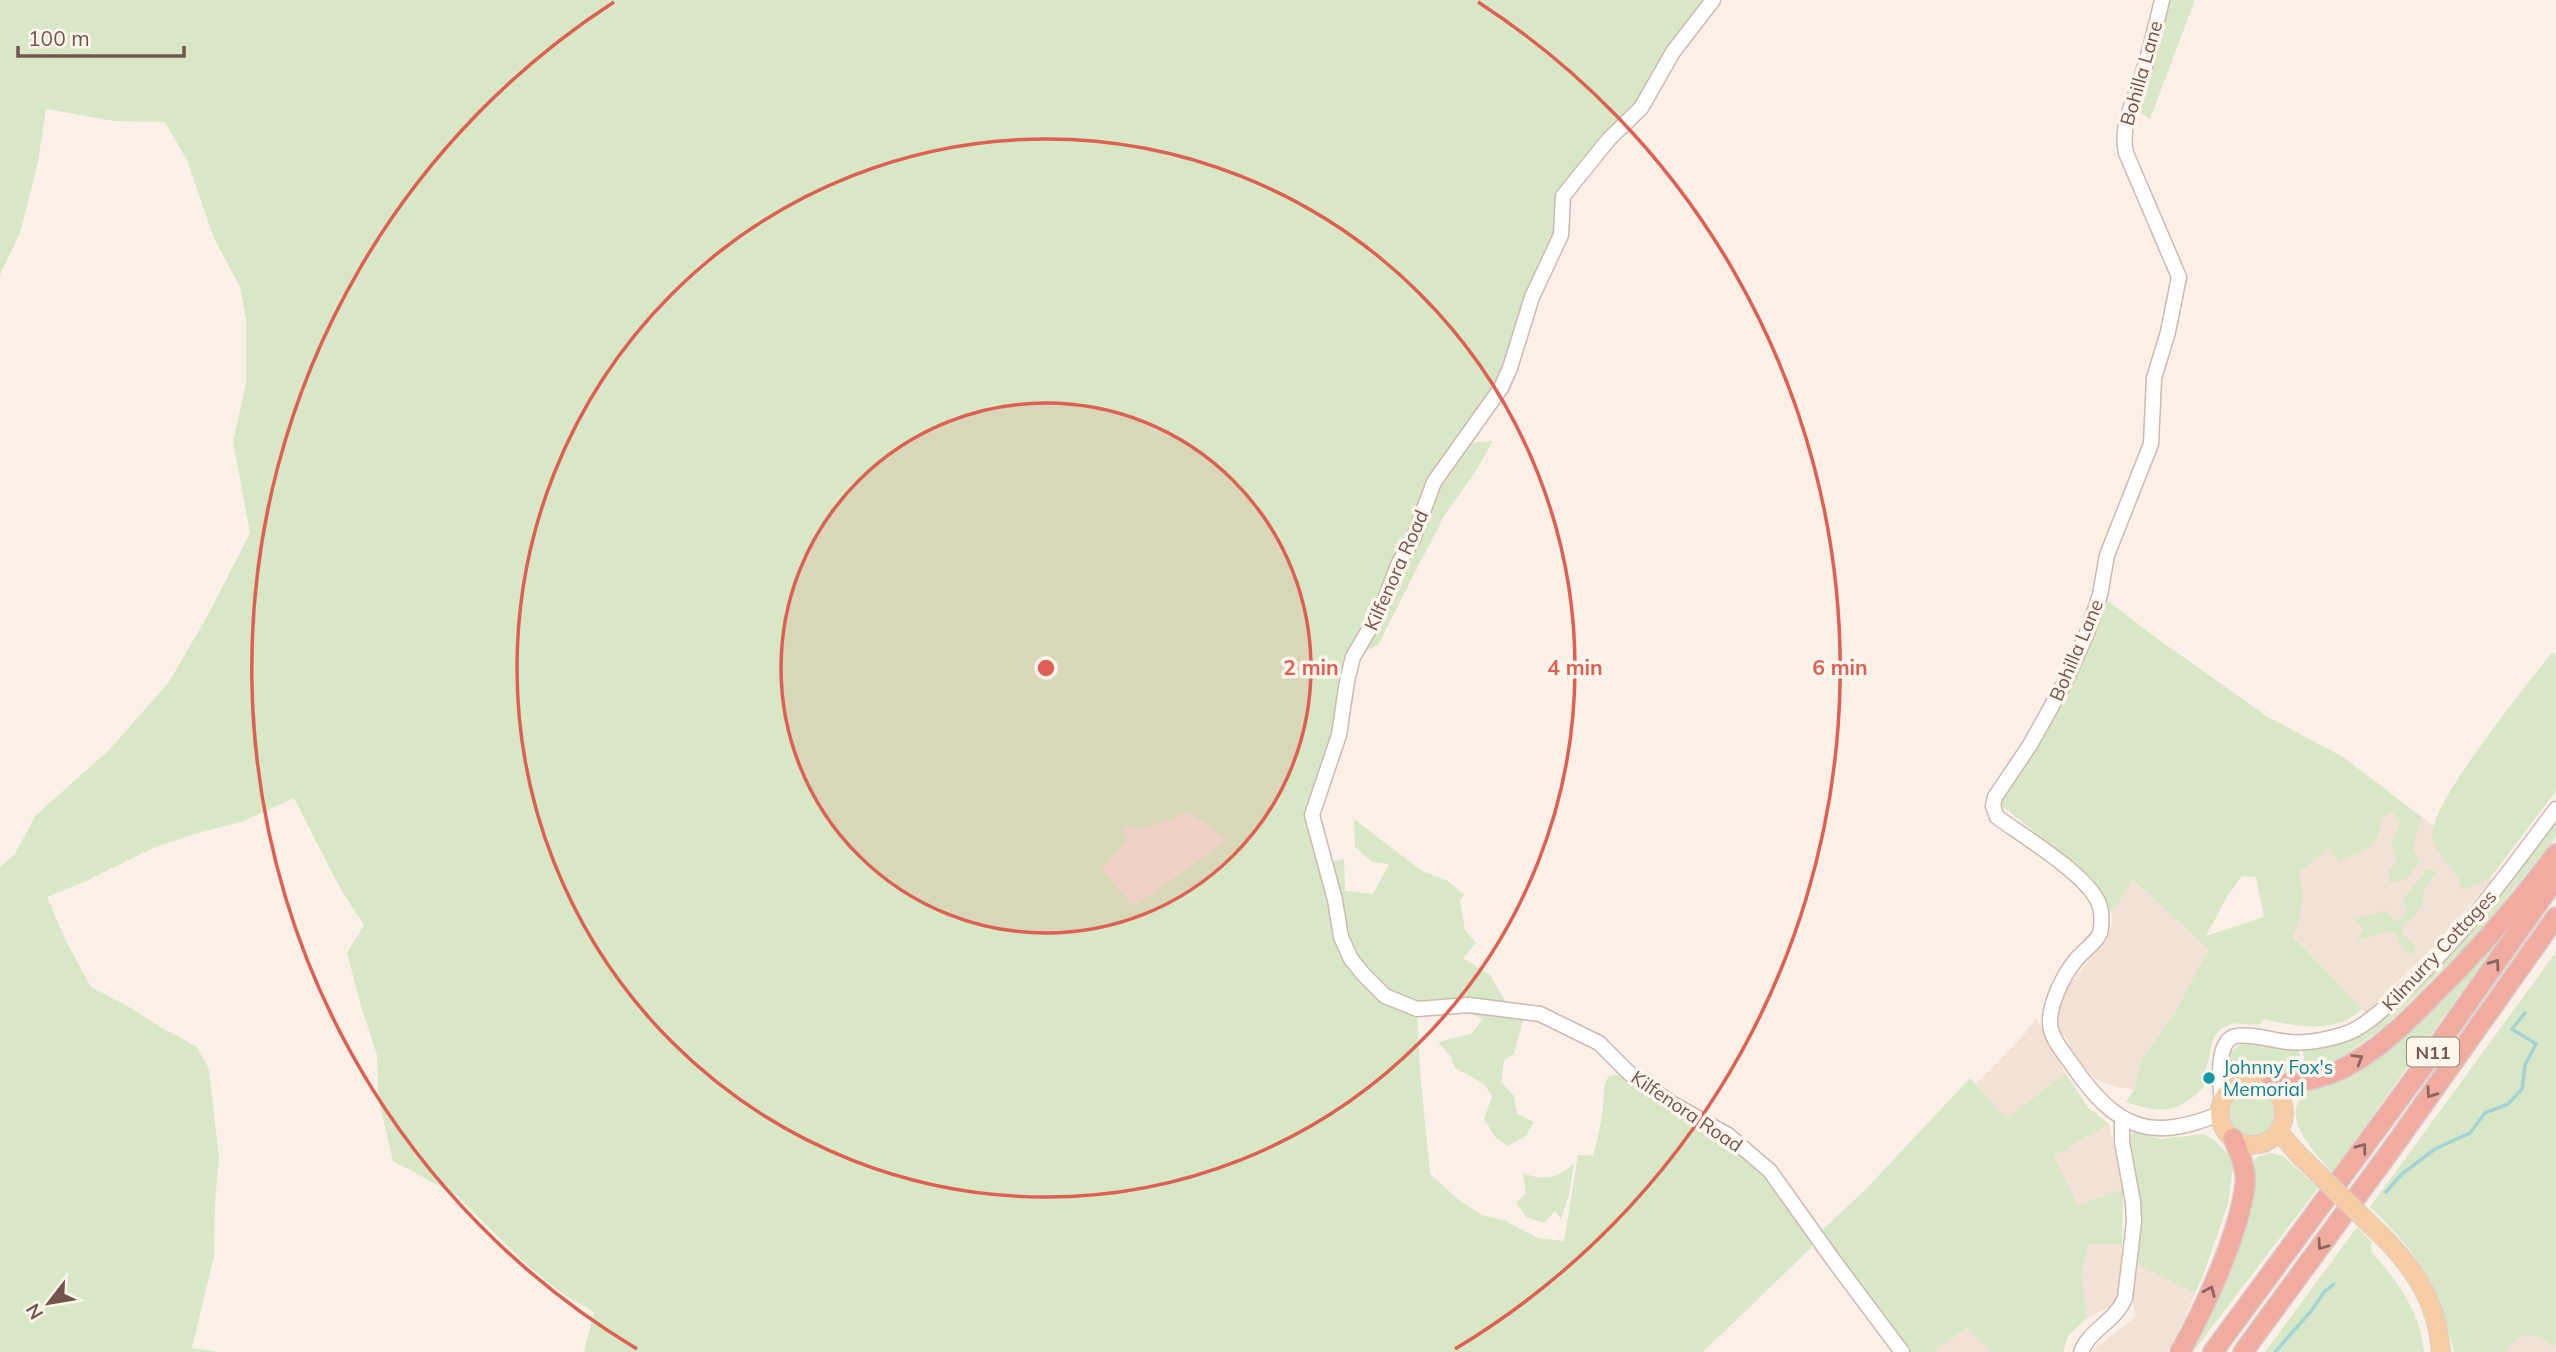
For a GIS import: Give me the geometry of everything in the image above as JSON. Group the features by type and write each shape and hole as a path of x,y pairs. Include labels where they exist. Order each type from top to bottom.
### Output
{"highway":[{"name":"N11","path":"2270,1086 2309,1081 2341,1069 2375,1049 2466,963 2526,894 2556,854"},
{"name":"N11","path":"2213,1352 2419,1072 2556,878"},
{"name":"N11","path":"2243,1352 2391,1150 2556,917"},
{"path":"2180,1352 2214,1284 2245,1184 2244,1163 2233,1138"}],"main road":[{"path":"2253,1081 2270,1086 2280,1097 2284,1109 2283,1120 2278,1131 2268,1140 2252,1144 2233,1138 2222,1122 2221,1109 2230,1090 2238,1084 2253,1081"},
{"path":"2278,1131 2299,1155 2384,1237 2418,1278 2431,1303 2438,1326 2441,1352"}],"street":[{"name":"Kilfenora Road","path":"1713,0 1673,52 1641,108 1609,139 1563,196 1561,235 1532,297 1501,388 1434,482 1413,539 1399,563 1381,610 1353,656 1339,735 1312,815 1335,900 1341,937 1351,959 1385,996 1418,1009 1469,1005 1540,1014 1599,1044 1629,1073 1673,1104 1728,1135 1770,1171 1902,1352"},
{"name":"Bohilla Lane","path":"2162,0 2124,129 2123,142 2179,277 2168,332 2154,378 2151,444 2107,555 2100,595 2087,633 2065,682 2030,745 1995,797 1993,806 1997,817 2071,870 2097,898 2101,919 2099,934 2074,961 2060,986 2050,1024 2053,1034 2082,1079 2104,1104 2122,1118 2148,1127 2167,1129 2196,1124 2221,1109"},
{"name":"Kilmurry Cottages","path":"2222,1060 2224,1047 2231,1038 2241,1035 2307,1042 2344,1035 2367,1023 2407,989 2453,939 2501,884 2556,809"},
{"path":"2222,1060 2238,1084"},
{"path":"2221,1109 2219,1069 2222,1060"},
{"path":"2081,1352 2094,1332 2120,1310 2125,1298 2134,1222 2122,1142 2122,1118"}],"shaded area":[{"path":"2343,757 2434,826 2432,832 2492,880 2428,952 2365,1013 2293,935 2274,908"},
{"path":"1189,812 1228,840 1134,906 1102,870 1126,838 1120,829 1146,828"},
{"path":"2132,880 2210,949 2175,1013 2142,1059 2134,1090 2106,1084 2095,1078 2083,1066 2069,1046 2069,1041 2058,1033 2054,1021 2061,995 2104,942 2112,925 2112,913"},
{"path":"2036,1018 2065,1073 2007,1120 1976,1084 2023,1036"},
{"path":"2109,1124 2123,1189 2078,1207 2054,1156"},
{"path":"2088,1244 2122,1244 2118,1297 2115,1304 2087,1318 2082,1274"},
{"path":"2133,1262 2195,1293 2184,1320 2167,1352 2091,1352 2135,1317 2130,1275"},
{"path":"1967,1328 1991,1352 1933,1352"},
{"path":"2531,1334 2543,1338 2556,1348 2556,1352 2505,1352 2512,1343"}],"green space":[{"path":"0,0 1713,0 1658,82 1568,188 1562,226 1510,368 1462,443 1493,441 1444,516 1378,645 1353,657 1312,815 1341,937 1364,975 1417,1009 1430,1174 1459,1200 1482,1215 1506,1221 1538,1238 1564,1241 1578,1155 1593,1156 1605,1083 1611,1075 1619,1075 1627,1077 1673,1105 1717,1135 1758,1169 1803,1223 1812,1247 1703,1352 584,1352 594,1312 563,1294 526,1264 456,1195 393,1161 379,1101 377,1055 347,953 364,925 341,890 294,798 241,822 153,848 47,897 67,943 91,987 197,1047 209,1070 219,1157 214,1256 192,1348 219,1352 0,1352 0,867 15,854 35,816 109,750 169,682 209,613 250,533 233,442 246,383 246,319 240,287 213,236 187,160 165,122 114,121 46,109 38,162 20,233 0,275","holes":["1189,812 1227,840 1134,906 1102,870 1127,838 1121,829 1146,828"]},
{"path":"2160,0 2195,0 2150,119 2136,110"},
{"path":"2107,600 2268,717 2343,757 2421,817 2413,849 2420,862 2406,879 2390,883 2388,871 2396,860 2392,841 2400,824 2393,812 2382,817 2374,842 2363,851 2339,862 2330,848 2299,872 2302,904 2293,936 2362,1009 2340,1023 2328,1025 2301,1026 2263,1019 2262,1023 2258,1024 2233,1024 2225,1027 2213,1040 2204,1087 2185,1103 2168,1109 2149,1108 2126,1102 2134,1090 2142,1059 2175,1013 2209,949 2133,880 2112,913 2078,866 2002,806 2001,800 2077,673","holes":["2242,876 2256,877 2264,917 2206,936"]},
{"path":"2552,652 2556,655 2556,791 2490,878 2463,890 2457,876 2433,842 2436,818 2464,770"},
{"path":"1354,819 1422,871 1448,881 1464,895 1460,900 1465,930 1476,943 1463,958 1490,975 1508,1006 1423,1007 1387,992 1368,975 1343,939 1330,866 1332,862 1344,859 1345,891 1373,894 1389,864 1372,862 1355,847"},
{"path":"2556,819 2556,837 2473,939 2386,1025 2337,1061 2305,1071 2303,1049 2353,1038"},
{"path":"2427,869 2437,872 2424,889 2423,903 2412,919 2402,926 2403,935 2414,944 2416,952 2408,954 2399,943 2396,933 2384,932 2357,941 2364,928 2353,920 2385,911 2397,922 2407,912 2402,901"},
{"path":"2514,916 2332,1172 2303,1136 2296,1112 2299,1101 2309,1091 2326,1083"},
{"path":"2556,952 2556,1348 2529,1335 2517,1339 2505,1352 2454,1352 2441,1308 2425,1272 2402,1240 2370,1207"},
{"path":"1463,1011 1524,1016 1514,1054 1504,1060 1501,1082 1514,1096 1517,1114 1534,1122 1526,1136 1508,1146 1496,1138 1484,1119 1492,1096 1484,1084 1455,1068 1451,1057 1438,1042 1471,1034 1483,1019"},
{"path":"2239,1045 2299,1049 2302,1073 2238,1072 2230,1062 2229,1054"},
{"path":"2065,1073 2088,1107 2109,1124 2054,1156 2078,1206 2123,1189 2122,1244 2088,1244 2082,1274 2087,1318 2068,1336 2063,1352 1991,1352 1967,1328 1933,1352 1907,1352 1821,1231 1865,1190 1970,1078 2007,1119"},
{"path":"2252,1091 2267,1098 2274,1113 2267,1128 2252,1135 2237,1128 2230,1113 2237,1098"},
{"path":"2134,1132 2161,1139 2204,1134 2229,1155 2233,1168 2228,1204 2195,1293 2133,1262 2142,1221 2130,1135"},
{"path":"2264,1154 2283,1156 2318,1188 2193,1352 2187,1352 2250,1185 2253,1163"},
{"path":"1574,1163 1569,1195 1561,1219 1555,1211 1544,1223 1526,1217 1516,1202 1526,1194 1523,1173 1550,1177"},
{"path":"2357,1227 2372,1242 2371,1251 2406,1297 2418,1323 2424,1352 2265,1352"}],"waterway":[{"path":"2386,1192 2402,1174 2435,1149 2470,1133 2485,1113 2508,1104 2522,1089 2525,1065 2536,1044 2512,1029 2525,1013"},
{"path":"2275,1352 2324,1292 2334,1284"}],"place":[{"name":"Johnny Fox's Memorial","path":"2209,1078"}]}
